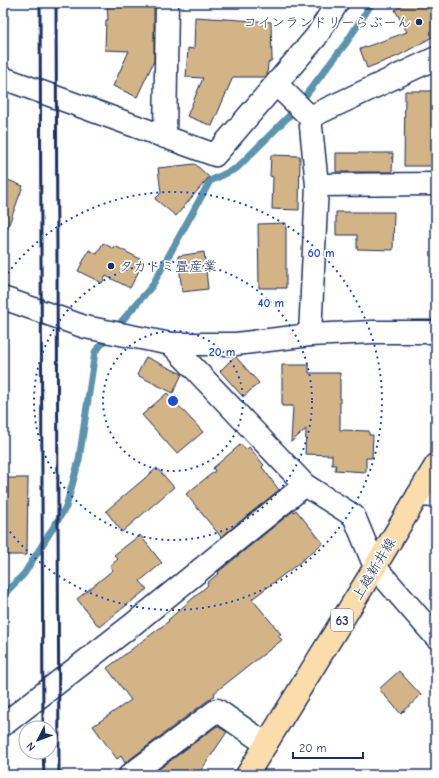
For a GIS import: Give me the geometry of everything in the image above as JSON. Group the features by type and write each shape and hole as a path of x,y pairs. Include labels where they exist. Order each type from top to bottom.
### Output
{"main road":[{"name":"上越新井線","path":"247,775 375,567 427,495 436,465"}],"street":[{"path":"165,137 167,3"},
{"path":"316,36 317,3"},
{"path":"3,78 215,156 282,89 337,3"},
{"path":"309,117 436,58"},
{"path":"282,89 309,117 317,185 310,335"},
{"path":"317,185 436,184"},
{"path":"3,298 85,327 171,344 236,344 310,335 372,332 436,332"},
{"path":"171,344 305,485 354,516 375,567 436,637"},
{"path":"3,725 132,625 305,485"},
{"path":"130,775 217,710 266,744"}],"building":[{"path":"107,3 154,3 154,61 137,97 113,86 129,51 105,50 106,20 108,20"},
{"path":"406,3 432,3 436,10 436,35 398,56 367,68 360,49 407,32 395,10"},
{"path":"195,17 271,22 272,60 268,63 267,75 265,77 233,77 212,126 187,116 203,78 186,77 188,48 194,49"},
{"path":"405,91 436,91 436,166 404,166"},
{"path":"336,153 393,153 392,172 336,172"},
{"path":"271,155 300,156 299,210 272,209 273,177 270,176"},
{"path":"195,164 209,177 176,216 155,199 161,193 158,168"},
{"path":"3,178 23,186 5,235 3,234"},
{"path":"336,212 394,212 393,250 357,249 357,235 336,235"},
{"path":"286,223 286,288 259,288 258,224"},
{"name":"タカトミ畳産業","path":"103,243 114,249 115,246 144,261 130,288 106,276 102,283 78,271 89,250 97,254"},
{"path":"204,252 208,289 182,292 178,256"},
{"path":"235,356 259,383 243,397 220,371"},
{"path":"146,357 182,374 173,393 137,375"},
{"path":"282,365 309,365 309,373 340,373 340,430 369,431 369,435 373,435 372,458 366,458 366,472 335,470 336,465 332,465 332,455 305,454 306,429 291,442 293,406 282,406"},
{"path":"167,393 203,432 177,454 142,415"},
{"path":"241,444 246,450 249,447 264,465 262,467 279,490 221,537 186,494 215,471 213,468"},
{"path":"157,468 174,487 122,532 106,511"},
{"path":"3,478 28,478 27,555 3,555"},
{"path":"296,510 323,543 252,599 281,634 278,636 282,640 214,693 215,695 125,763 121,756 117,759 93,726 131,700 107,668 169,621 168,620 208,585 207,583 219,573 218,572"},
{"path":"140,535 162,563 140,581 147,589 99,627 77,599 113,570 110,566 118,559 114,555"},
{"path":"399,671 421,695 401,714 379,689"},
{"path":"217,726 227,732 198,775 151,775"}],"waterway":[{"path":"3,595 24,574 66,507 79,460 95,352 152,286 210,181 237,168 292,113 346,43 372,3"}],"railway":[{"path":"40,3 43,720"},
{"path":"56,3 59,775"},
{"path":"43,760 44,775"}],"place":[{"name":"コインランドリーらぶーん","path":"419,22"},
{"name":"タカトミ畳産業","path":"111,266"}]}
